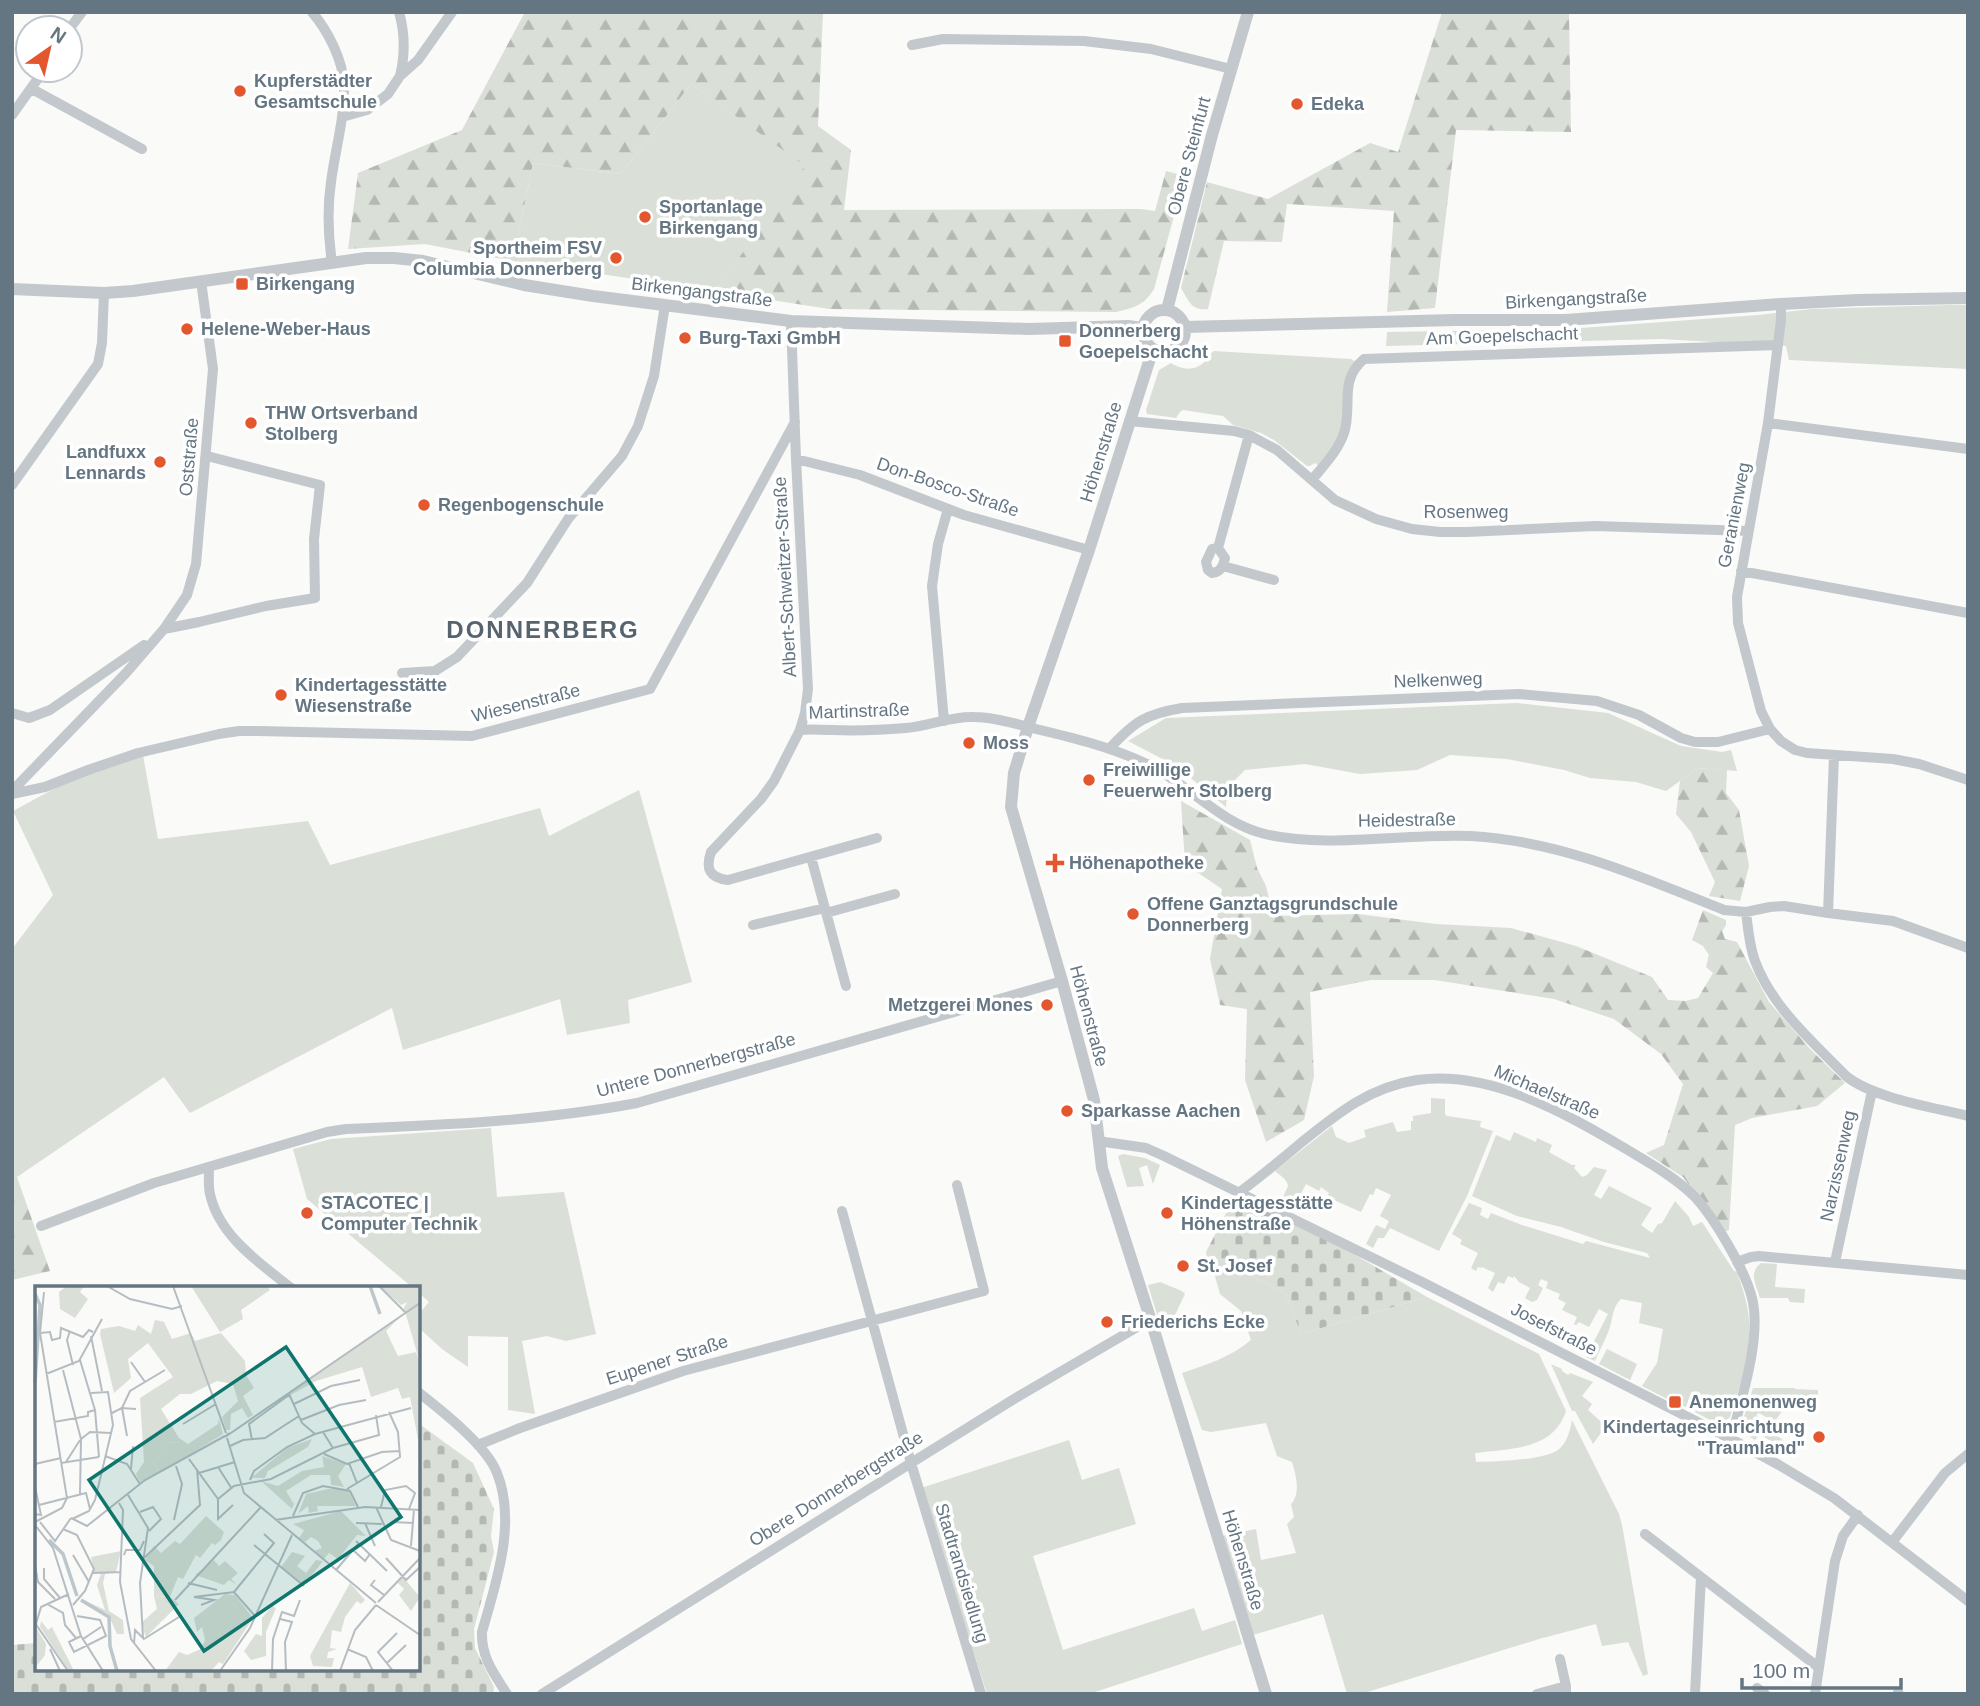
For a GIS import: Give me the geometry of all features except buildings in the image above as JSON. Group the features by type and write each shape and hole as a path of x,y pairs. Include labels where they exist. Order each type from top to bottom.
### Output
{"street":[{"path":"312,12 340,63 344,85 328,215 332,263"},
{"path":"399,12 403,31 400,76"},
{"path":"341,117 367,110 388,94 400,76 418,60 452,12"},
{"name":"Obere Steinfurt","path":"1167,310 1201,173 1248,12"},
{"path":"912,45 943,39 1084,41 1151,49 1231,69"},
{"path":"12,115 35,84"},
{"path":"32,89 142,149"},
{"name":"Birkengangstraße","path":"12,289 104,293 366,258 394,258 423,261 524,285 792,321 1030,329 1128,326 1142,328"},
{"name":"Oststraße","path":"12,793 126,673 164,629 187,595 194,572 207,456 213,361 201,281"},
{"path":"12,485 97,364 102,344 104,293"},
{"name":"Birkengangstraße","path":"1185,327 1566,320 1781,304 1968,298"},
{"name":"Geranienweg","path":"1770,729 1761,711 1738,623 1737,597 1768,423 1781,304"},
{"path":"402,673 435,671 457,657 527,583 568,519 622,456 638,426 654,376 665,306"},
{"path":"1157,310 1167,310 1179,316 1185,327 1182,342 1168,352 1153,349 1144,340 1142,328 1149,315 1157,310"},
{"path":"792,321 795,422"},
{"name":"Am Goepelschacht","path":"1312,480 1340,442 1345,430 1349,378 1364,359 1778,345"},
{"name":"Höhenstraße","path":"1153,349 1089,550 1028,727 1014,773 1011,807 1094,1100 1102,1168 1266,1694"},
{"name":"Rosenweg","path":"1129,421 1234,431 1249,435 1278,450 1335,500 1376,519 1412,529 1467,532 1595,526 1748,531"},
{"name":"Albert-Schweitzer-Straße","path":"795,422 808,689 808,702 800,730"},
{"name":"Wiesenstraße","path":"12,793 45,787 138,753 229,732 472,736 650,689 795,422"},
{"path":"1768,423 1968,449"},
{"path":"1218,548 1249,435"},
{"path":"164,629 315,598 314,539 320,485 207,456"},
{"name":"Don-Bosco-Straße","path":"796,459 860,475 948,509 1089,550"},
{"path":"944,721 932,586 938,544 948,509"},
{"path":"1218,548 1225,558 1223,566 1212,573 1206,562 1212,550 1218,548"},
{"path":"1223,566 1274,580"},
{"path":"1741,571 1968,613"},
{"path":"12,713 29,718 50,710 155,637"},
{"name":"Nelkenweg","path":"1110,748 1134,725 1155,713 1182,708 1519,694 1597,701 1639,715 1681,738 1696,742 1718,742 1770,729"},
{"name":"Martinstraße","path":"877,838 728,880 717,879 712,875 708,860 711,852 749,814 774,781 800,730 904,728 959,717 987,718 1028,727"},
{"name":"Heidestraße","path":"1028,727 1110,748 1164,773 1237,825 1263,834 1303,840 1438,835 1508,840 1549,847 1595,860 1724,910 1746,912 1770,907 1800,908 1893,921 1968,948"},
{"path":"1770,729 1781,741 1795,750 1894,759 1968,780"},
{"path":"1828,913 1835,755"},
{"path":"811,857 846,986"},
{"path":"753,925 895,894"},
{"path":"1746,912 1755,962 1773,995 1796,1024 1846,1076 1872,1091"},
{"name":"Untere Donnerbergstraße","path":"41,1226 112,1198 327,1132 525,1118 637,1103 1062,981"},
{"name":"Michaelstraße","path":"1240,1192 1360,1099 1388,1087 1416,1080 1448,1078 1489,1085 1591,1128 1664,1173 1696,1199 1737,1262 1752,1299 1755,1327 1748,1371 1731,1439"},
{"name":"Narzissenweg","path":"1835,1262 1872,1091 1968,1116"},
{"name":"Josefstraße","path":"1098,1141 1146,1148 1240,1192 1731,1439 1807,1481 1858,1515 1968,1601"},
{"path":"209,1167 210,1194 216,1212 228,1232 289,1286"},
{"name":"Eupener Straße","path":"478,1445 683,1371 984,1291 957,1185"},
{"path":"842,1211 911,1463"},
{"path":"1737,1262 1759,1255 1968,1275"},
{"name":"Obere Donnerbergstraße","path":"542,1694 911,1463 1151,1319"},
{"path":"420,1394 478,1445 497,1472 506,1518 503,1548 482,1641 486,1659 507,1694"},
{"path":"1893,1541 1945,1473 1968,1454"},
{"name":"Stadtrandsiedlung","path":"911,1463 981,1694"},
{"path":"1815,1694 1835,1561 1843,1536 1858,1515"},
{"path":"1646,1534 1818,1667"},
{"path":"1695,1694 1701,1577"},
{"path":"1538,1694 1566,1690 1560,1659"}],"green space":[{"path":"525,12 823,12 818,126 851,150 844,210 1155,211 1166,171 1185,176 1154,289 1138,305 1116,312 829,309 715,291 805,166 691,84 621,174 533,163 513,261 425,244 348,249 358,173 462,130"},
{"path":"1442,12 1569,12 1571,132 1456,130 1435,308 1387,312 1394,211 1287,204 1282,242 1224,241 1208,309 1194,307 1181,288 1207,182 1268,199 1370,143 1398,152"},
{"name":"Sportanlage Birkengang","path":"691,84 806,166 715,291 513,261 533,163 621,174"},
{"path":"1968,305 1968,369 1789,360 1786,346 1661,339 1386,346 1387,332 1567,329 1812,309"},
{"path":"1214,351 1351,359 1356,362 1342,430 1337,442 1319,466 1315,463 1307,466 1274,440 1261,433 1233,425 1223,416 1183,410 1176,418 1147,414 1159,370 1171,363 1183,368 1195,368"},
{"path":"1517,703 1608,713 1681,746 1722,752 1731,750 1737,771 1698,768 1666,791 1636,782 1590,778 1507,759 1450,755 1417,770 1360,774 1305,764 1245,770 1227,788 1226,807 1176,766 1128,741 1166,718"},
{"path":"143,755 158,839 308,821 330,865 540,808 549,836 639,790 692,982 628,1000 630,1023 567,1035 560,999 403,1050 392,1008 190,1113 164,1077 17,1177 12,1174 12,949 53,895 13,811 72,779"},
{"path":"1698,768 1727,770 1726,793 1739,810 1749,866 1740,901 1709,896 1715,882 1691,832 1676,814 1680,781"},
{"path":"1181,801 1250,840 1273,916 1358,914 1436,924 1511,928 1576,946 1652,977 1668,1000 1685,1001 1698,998 1713,973 1706,967 1709,955 1703,946 1692,940 1703,910 1726,920 1722,931 1725,939 1737,942 1769,1002 1811,1050 1845,1083 1817,1106 1752,1118 1735,1125 1729,1230 1724,1232 1683,1177 1646,1153 1664,1145 1683,1084 1661,1054 1614,1019 1554,999 1435,980 1371,980 1310,992 1314,1076 1304,1120 1266,1142 1245,1080 1247,1009 1220,1005 1210,959 1222,889 1185,864"},
{"path":"1431,1098 1445,1099 1447,1116 1481,1121 1480,1127 1493,1131 1467,1196 1439,1251 1390,1228 1384,1238 1378,1238 1373,1248 1366,1244 1376,1225 1385,1229 1389,1221 1380,1216 1391,1195 1376,1188 1361,1212 1327,1197 1329,1193 1321,1187 1319,1191 1306,1184 1296,1203 1301,1205 1299,1210 1284,1203 1283,1197 1288,1186 1285,1179 1275,1171 1332,1126 1336,1137 1349,1143 1366,1137 1364,1130 1393,1122 1397,1132 1411,1130 1413,1116 1431,1113"},
{"path":"491,1128 497,1197 564,1192 596,1334 566,1341 547,1336 522,1341 535,1414 508,1410 508,1337 468,1336 468,1367 420,1329 420,1313 429,1302 420,1294 420,1286 411,1286 307,1199 293,1149 331,1139"},
{"path":"1514,1132 1536,1142 1537,1138 1552,1145 1549,1152 1576,1165 1574,1168 1582,1177 1594,1167 1607,1170 1594,1195 1601,1199 1609,1186 1652,1208 1641,1225 1652,1233 1658,1224 1662,1223 1675,1201 1693,1226 1702,1222 1737,1272 1748,1314 1749,1332 1744,1370 1730,1417 1723,1423 1712,1421 1695,1412 1699,1405 1695,1403 1692,1410 1671,1397 1669,1400 1642,1386 1657,1363 1663,1329 1639,1323 1642,1303 1621,1299 1618,1302 1595,1361 1586,1357 1608,1314 1599,1309 1589,1327 1579,1322 1576,1325 1574,1324 1577,1317 1562,1310 1566,1303 1558,1299 1560,1294 1546,1288 1548,1282 1541,1279 1538,1285 1543,1288 1537,1300 1532,1302 1525,1298 1530,1288 1514,1276 1508,1276 1504,1284 1498,1282 1493,1292 1488,1288 1495,1273 1482,1267 1478,1267 1476,1271 1471,1268 1478,1253 1460,1244 1462,1240 1452,1234 1469,1203 1482,1208 1480,1215 1488,1219 1491,1213 1583,1244 1586,1241 1650,1258 1647,1253 1517,1216 1472,1196 1496,1135 1510,1141"},
{"path":"1123,1154 1145,1158 1160,1165 1153,1184 1147,1165 1139,1168 1144,1186 1127,1187 1118,1156"},
{"path":"12,1174 17,1177 50,1271 12,1280"},
{"path":"1236,1194 1333,1242 1427,1297 1301,1334 1286,1294 1206,1252"},
{"path":"1206,1252 1286,1294 1301,1334 1427,1297 1539,1354 1566,1411 1560,1424 1541,1441 1516,1448 1475,1453 1476,1462 1518,1460 1558,1450 1564,1444 1572,1420 1619,1514 1648,1674 1643,1676 1628,1642 1602,1646 1596,1624 1361,1694 1347,1694 1323,1614 1253,1635 1222,1536 1256,1529 1261,1560 1296,1553 1287,1524 1294,1517 1291,1504 1296,1495 1296,1478 1292,1462 1277,1456 1266,1423 1211,1432 1202,1430 1182,1373 1227,1356 1251,1340 1241,1311 1220,1294 1215,1276 1205,1270 1208,1266"},
{"path":"1761,1263 1777,1264 1775,1287 1805,1289 1804,1303 1790,1302 1788,1298 1760,1298 1754,1275"},
{"path":"1160,1282 1185,1294 1173,1319 1159,1321 1148,1285"},
{"path":"1607,1349 1637,1364 1630,1380 1599,1364"},
{"path":"1551,1364 1568,1375 1570,1373 1593,1382 1582,1396 1592,1404 1588,1410 1606,1426 1593,1444 1575,1411 1572,1411"},
{"path":"1753,1388 1818,1390 1818,1398 1811,1399 1811,1402 1792,1398 1769,1429 1791,1447 1789,1451 1760,1435 1771,1420 1759,1413 1756,1415 1767,1424 1755,1440 1742,1432 1741,1426"},
{"path":"420,1424 473,1463 494,1509 491,1536 494,1552 474,1629 475,1648 494,1687 493,1694 12,1694 12,1645 35,1643 35,1671 420,1671"},
{"path":"1069,1440 1082,1480 1119,1468 1136,1524 1033,1556 1063,1650 1194,1608 1202,1631 1235,1620 1242,1644 1089,1694 987,1694 921,1488"}],"place":[{"name":"Kupferstädter Gesamtschule","path":"240,91"},
{"name":"Edeka","path":"1297,104"},
{"name":"Sportanlage Birkengang","path":"645,217"},
{"name":"Sportheim FSV Columbia Donnerberg","path":"616,258"},
{"name":"Birkengang","path":"242,284"},
{"name":"Helene-Weber-Haus","path":"187,329"},
{"name":"Burg-Taxi GmbH","path":"685,338"},
{"name":"Donnerberg Goepelschacht","path":"1065,341"},
{"name":"THW Ortsverband Stolberg","path":"251,423"},
{"name":"Landfuxx Lennards","path":"160,462"},
{"name":"Regenbogenschule","path":"424,505"},
{"name":"Kindertagesstätte Wiesenstraße","path":"281,695"},
{"name":"Moss","path":"969,743"},
{"name":"Freiwillige Feuerwehr Stolberg","path":"1089,780"},
{"name":"Höhenapotheke","path":"1055,863"},
{"name":"Offene Ganztagsgrundschule Donnerberg","path":"1133,914"},
{"name":"Metzgerei Mones","path":"1047,1005"},
{"name":"Sparkasse Aachen","path":"1067,1111"},
{"name":"STACOTEC | Computer Technik","path":"307,1213"},
{"name":"Kindertagesstätte Höhenstraße","path":"1167,1213"},
{"name":"St. Josef","path":"1183,1266"},
{"name":"Friederichs Ecke","path":"1107,1322"},
{"name":"Anemonenweg","path":"1675,1402"},
{"name":"Kindertageseinrichtung \"Traumland\"","path":"1819,1437"}],"district":[{"name":"DONNERBERG","path":"543,629"}]}
